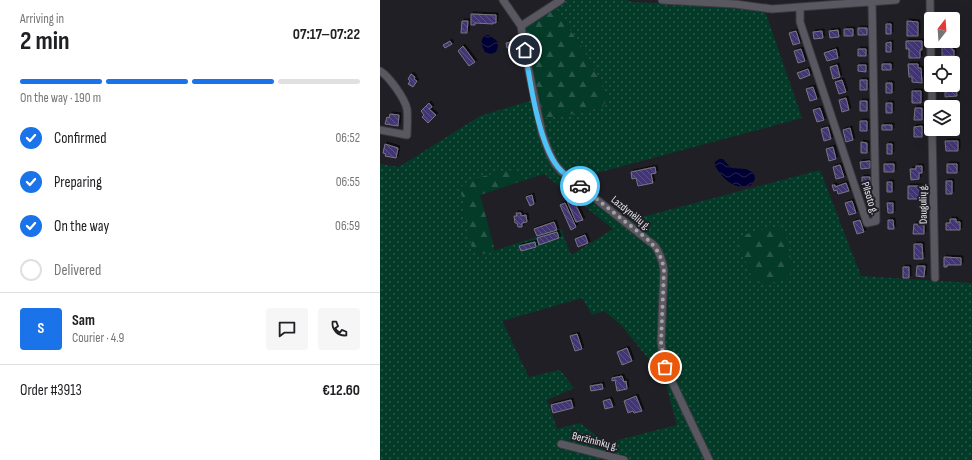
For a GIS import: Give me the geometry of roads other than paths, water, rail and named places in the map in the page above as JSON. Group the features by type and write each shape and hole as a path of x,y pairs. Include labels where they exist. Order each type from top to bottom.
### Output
{"street":[{"name":"Lazdynėlių g.","path":"503,0 521,26 541,126 549,152 555,164 562,172 655,246 659,253 663,262 664,270 661,342 665,367 709,460"},
{"path":"521,26 561,0"},
{"path":"662,0 735,4 772,9 896,0"},
{"path":"930,0 931,56"},
{"name":"Pilsoto g.","path":"800,8 800,22 867,223 876,221 872,2"},
{"path":"380,71 384,73 395,87 407,108 407,135 380,130"},
{"name":"Daugulių g.","path":"932,136 935,278"},
{"name":"Beržininkų g.","path":"561,444 624,460"}],"water":[{"path":"489,35 497,41 498,46 496,52 491,54 485,52 482,45 482,38"},
{"path":"719,159 723,159 731,168 746,169 754,173 755,179 751,185 734,185 725,179 715,166 715,162"}]}
